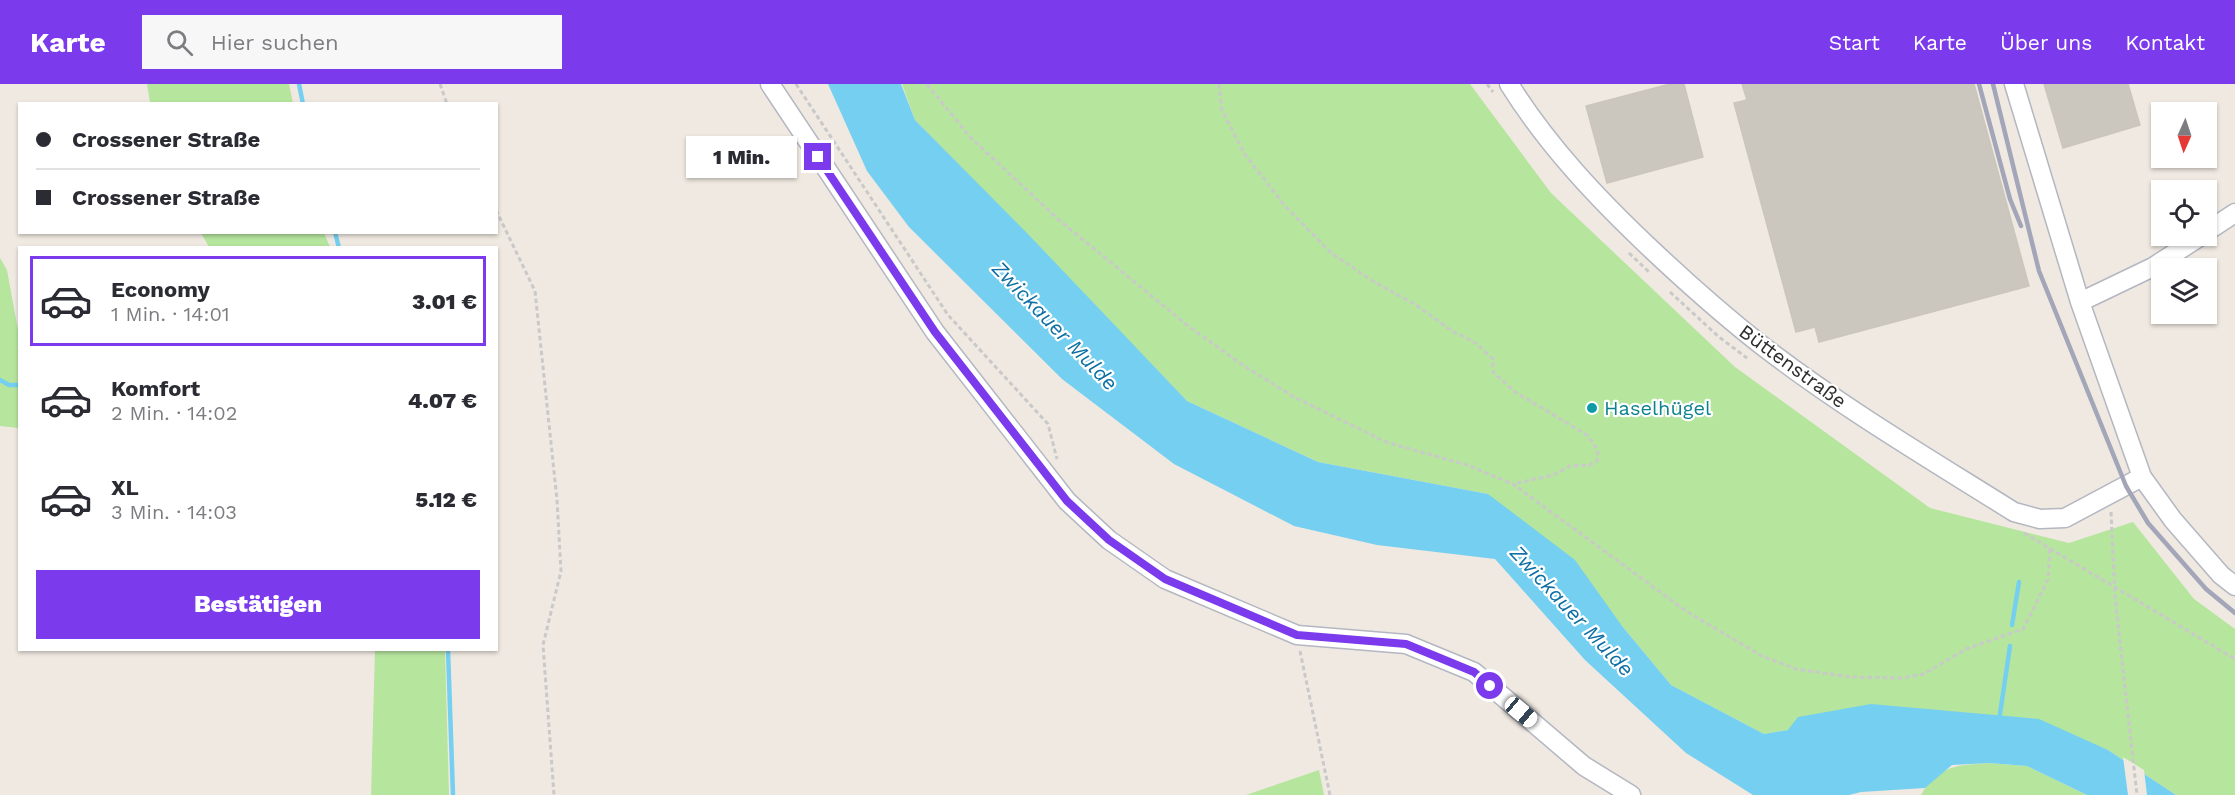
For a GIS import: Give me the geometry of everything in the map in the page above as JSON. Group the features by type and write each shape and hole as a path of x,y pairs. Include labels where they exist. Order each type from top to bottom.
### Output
{"street":[{"path":"770,84 935,332 1067,501 1109,540 1165,579 1297,635 1406,644 1474,672 1584,766 1631,795"},
{"name":"Büttenstraße","path":"1509,84 1536,126 1600,201 1695,290 1761,345 1870,421 2014,512 2040,519 2065,518 2142,477"},
{"path":"2014,84 2080,302 2142,477 2180,528 2221,575 2235,586"},
{"path":"2217,225 2235,213"},
{"path":"2080,302 2152,267 2185,246"}],"path":[{"path":"440,84 446,102"},
{"path":"796,84 948,315 1048,424 1059,468"},
{"path":"927,84 969,136 1059,220 1187,325 1241,364 1294,397 1386,442 1467,465 1513,484 1686,611 1727,638 1762,656 1796,669 1851,677 1902,678 1924,674 1966,649 2023,628 2048,580 2050,547"},
{"path":"1219,84 1222,110 1244,153 1285,206 1330,252 1416,305 1452,331 1476,343 1493,359 1493,372 1515,392 1587,435 1598,450 1597,460 1590,465 1570,466 1553,475 1513,484"},
{"path":"498,214 535,291 556,500 561,571 543,645 554,795"},
{"path":"2111,495 2115,598 2137,795"},
{"path":"1297,635 1330,795"}],"green space":[{"path":"147,84 289,84 293,102 150,102"},
{"path":"902,84 1470,84 1551,193 1735,367 1930,508 2069,543 2133,522 2194,599 2235,629 2235,795 2176,795 2108,750 1788,730 1764,734 1671,685 1622,626 1488,494 1318,462 1187,401 915,120"},
{"path":"202,234 324,234 330,246 208,246"},
{"path":"0,258 7,270 18,330 18,428 0,426"},
{"path":"375,651 445,651 449,795 371,795"},
{"path":"1989,763 2027,766 2087,795 1921,795 1934,778 1950,768"},
{"path":"1319,770 1324,795 1246,795"}],"water":[{"name":"Zwickauer Mulde","path":"828,84 901,84 915,120 1026,232 1187,401 1318,462 1488,494 1575,560 1622,626 1671,685 1764,734 1788,730 1798,717 1871,704 2039,719 2108,750 2176,795 2087,795 2027,766 1989,763 1952,765 1925,788 1861,792 1849,795 1753,795 1686,753 1585,660 1495,559 1377,545 1294,526 1174,464 1062,379 909,227 867,171"}],"pier":[{"path":"2123,757 2144,770 2147,795 2128,795"}],"building":[{"path":"1670,84 1684,84 1703,157 1607,183 1586,106"},
{"path":"1742,84 1974,84 2029,286 1819,342 1815,327 1796,332 1734,103 1747,100"},
{"path":"2044,84 2128,84 2140,125 2063,148"}],"waterway":[{"path":"299,84 303,102"},
{"path":"336,234 338,246"},
{"path":"0,380 9,385 18,385"},
{"path":"2012,625 2019,582"},
{"path":"1999,721 2010,646"},
{"path":"448,651 453,795"}],"railway":[{"path":"1979,84 2010,199 2021,226"},
{"path":"1993,84 2039,271 2126,486 2148,523 2206,589 2235,613"}],"place":[{"name":"Haselhügel","path":"1592,408"}],"route":[{"path":"818,157 935,332 1067,501 1109,540 1165,579 1297,635 1406,644 1474,672 1490,686"}]}
